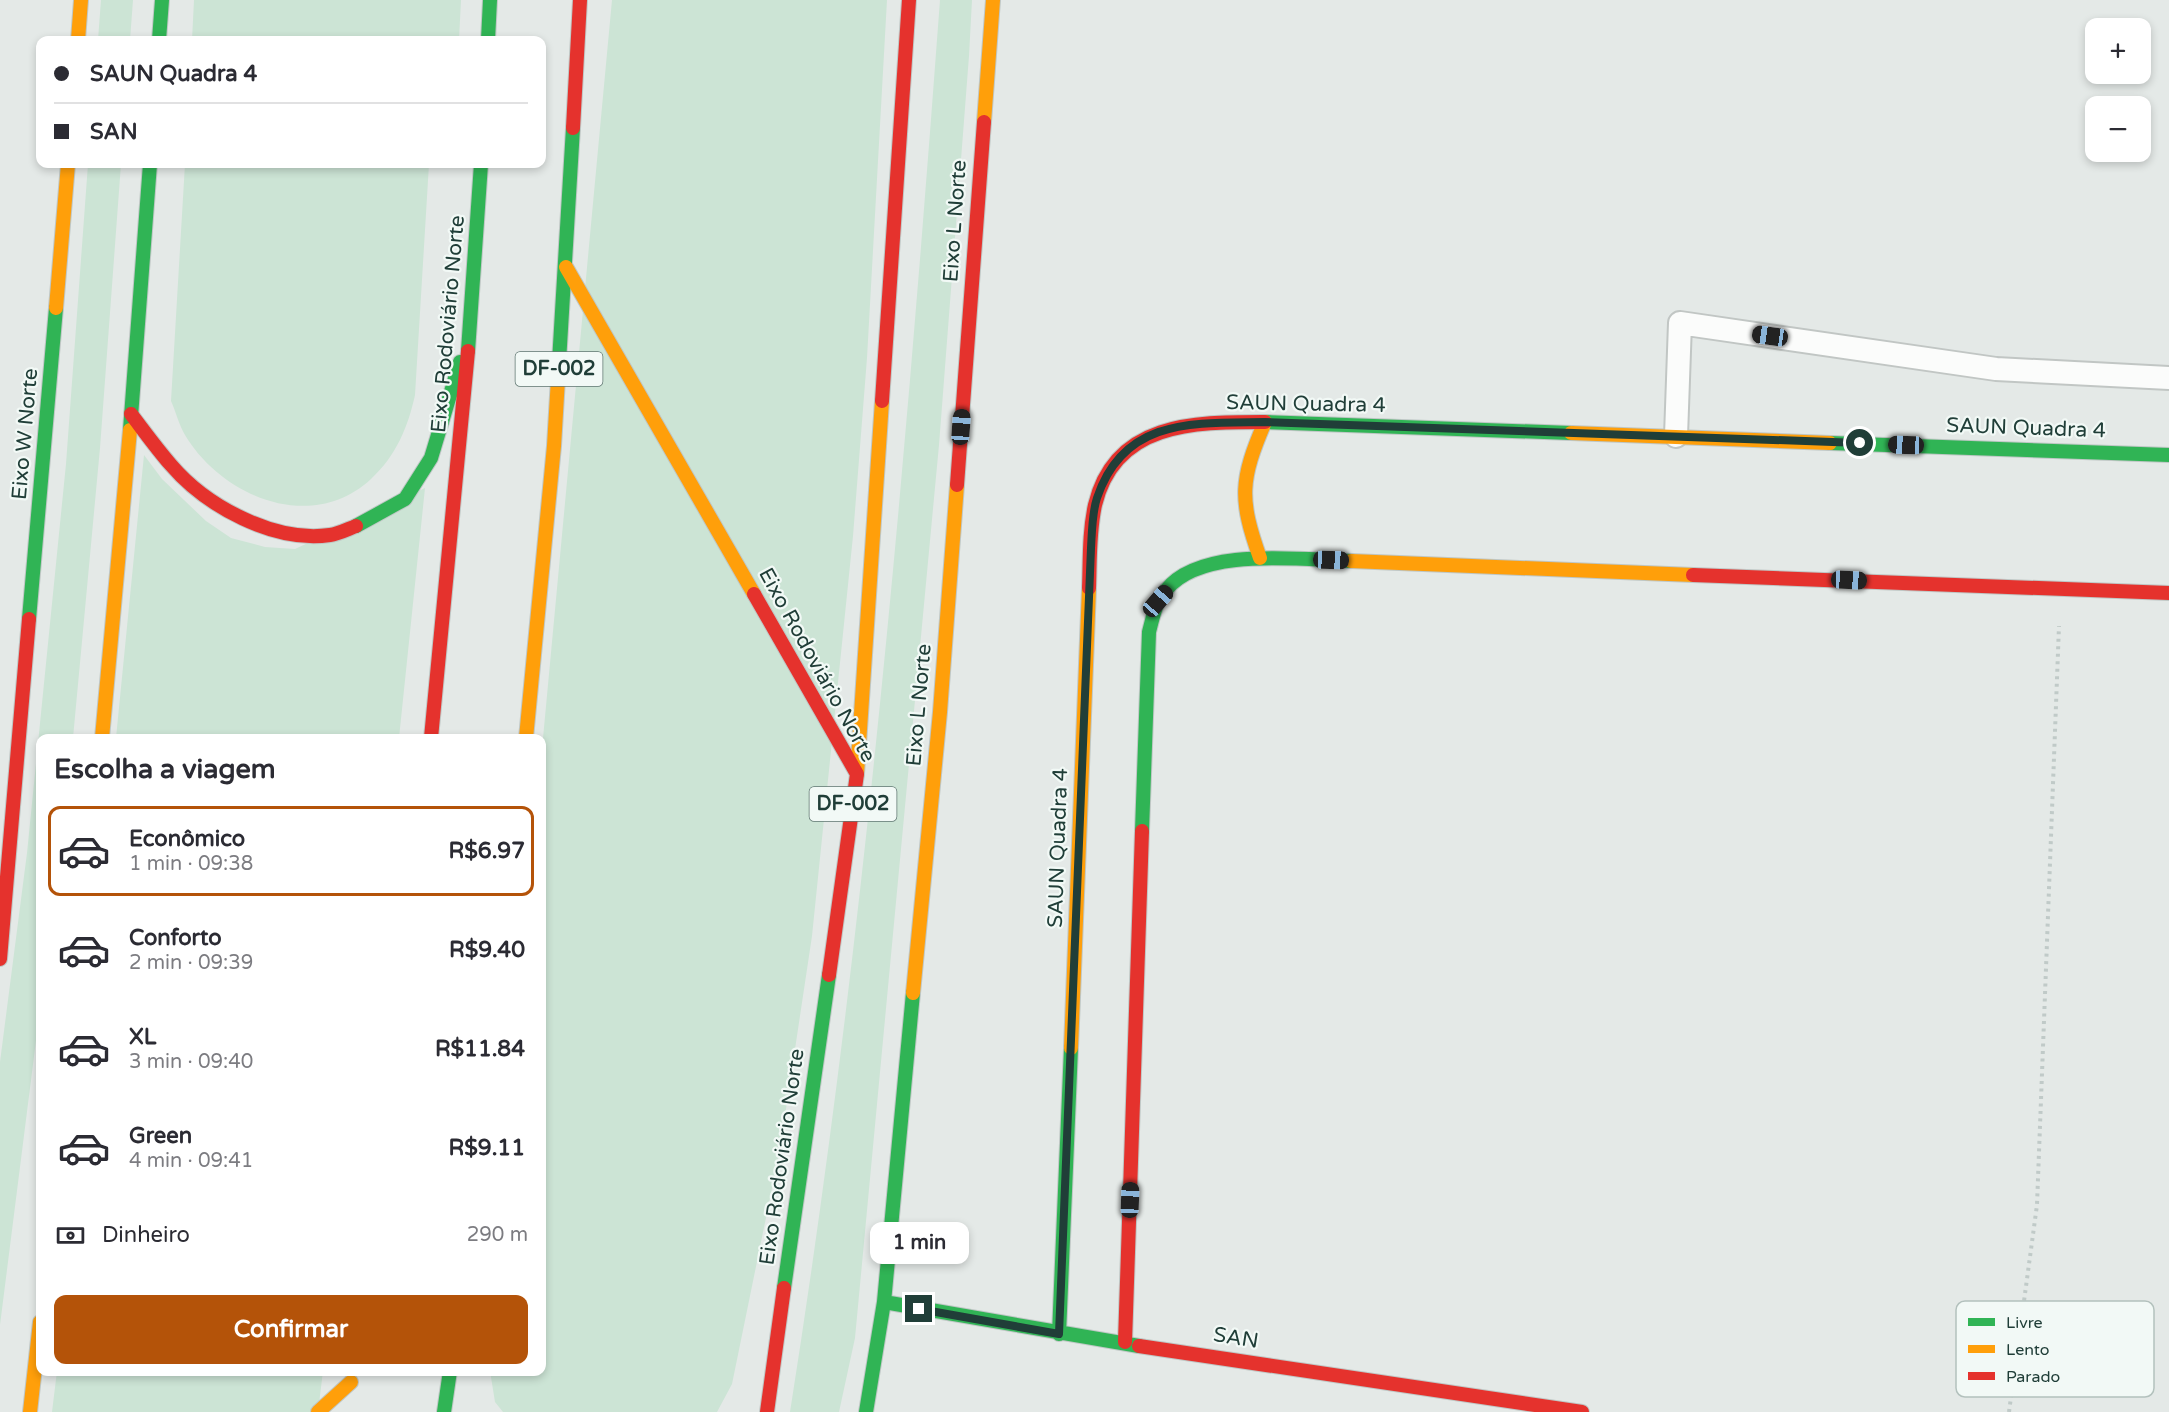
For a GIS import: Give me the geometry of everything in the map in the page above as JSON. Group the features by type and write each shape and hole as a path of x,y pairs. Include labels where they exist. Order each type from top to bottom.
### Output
{"main road":[{"path":"78,36 81,0"},
{"path":"159,36 162,0"},
{"path":"488,36 490,0"},
{"name":"DF-002","path":"526,734 554,446 580,0"},
{"path":"857,774 909,0"},
{"name":"Eixo L Norte","path":"866,1412 884,1302 940,712 993,0"},
{"name":"Eixo W Norte","path":"0,959 68,168"},
{"path":"102,734 131,414 150,168"},
{"name":"Eixo Rodoviário Norte","path":"431,734 471,323 481,168"},
{"name":"Eixo Rodoviário Norte","path":"566,267 857,774 766,1410"},
{"path":"131,414 172,467 219,508 260,526 302,535 330,535 363,524 405,499 431,458 471,323"},
{"path":"1260,558 1247,522 1243,499 1245,468 1265,422"},
{"name":"SAUN Quadra 4","path":"1059,1334 1091,548 1096,500 1108,471 1128,447 1164,429 1188,423 1265,422 2169,455"},
{"path":"1125,1342 1149,632 1158,601 1174,582 1197,567 1260,558 2169,593"},
{"name":"SAN","path":"884,1302 1059,1334 1125,1342 1582,1412"},
{"path":"30,1412 36,1358"},
{"path":"444,1412 449,1376"},
{"path":"349,1402 352,1377"},
{"path":"318,1412 352,1377"},
{"path":"447,1393 459,1406"}],"lane":[{"path":"1676,436 1680,323 1996,369 2169,378"}],"path":[{"path":"2024,1301 2037,1205 2060,589"},
{"path":"2009,1412 2011,1397"}],"green space":[{"path":"101,0 133,0 130,36 98,36"},
{"path":"194,0 461,0 459,36 192,36"},
{"path":"612,0 887,0 867,358 853,536 812,936 780,1149 732,1384 717,1412 503,1412 495,1402 491,1376 546,1376 546,734 543,734"},
{"path":"940,0 972,0 969,56 939,445 855,1338 839,1412 790,1412 840,1060 880,708 912,354"},
{"path":"88,168 121,168 100,448 73,734 39,734 66,464"},
{"path":"185,168 429,168 415,395 400,440 387,461 371,479 348,495 322,504 296,506 270,501 245,491 221,476 201,457 185,435 171,401"},
{"path":"144,455 162,479 206,521 231,538 265,547 295,549 425,488 399,734 116,734"},
{"path":"36,763 36,1041 0,1325 0,1062 27,853"},
{"path":"56,1376 322,1376 318,1412 52,1412"}],"traffic: fast":[{"path":"159,36 162,0"},
{"path":"488,36 490,0"},
{"path":"559,362 573,128"},
{"path":"130,430 150,168"},
{"path":"468,351 481,168"},
{"path":"29,619 56,308"},
{"path":"356,526 405,499 431,458 460,362"},
{"path":"1265,422 1571,433"},
{"path":"1830,443 2169,455"},
{"path":"1142,831 1149,632 1162,595 1182,576 1202,567 1226,561 1279,558 1351,561"},
{"path":"784,1288 829,975"},
{"path":"866,1412 884,1302 913,993"},
{"path":"1059,1334 1071,1048"},
{"path":"884,1302 1139,1346"},
{"path":"444,1412 449,1376"}],"traffic: slow":[{"path":"78,36 81,0"},
{"path":"984,122 993,0"},
{"path":"56,308 68,168"},
{"path":"566,267 754,594"},
{"path":"526,734 554,446 559,362"},
{"path":"857,774 882,401"},
{"path":"1260,558 1248,520 1245,490 1251,459 1265,422"},
{"path":"102,734 130,430"},
{"path":"1571,433 1830,443"},
{"path":"913,993 940,712 957,485"},
{"path":"1351,561 1693,575"},
{"path":"1071,1048 1089,588"},
{"path":"30,1412 36,1358"},
{"path":"318,1412 351,1382"}],"traffic: jam":[{"path":"573,128 580,0"},
{"path":"882,401 909,0"},
{"path":"957,485 984,122"},
{"path":"431,734 468,351"},
{"path":"131,414 166,459 186,480 222,507 243,518 264,527 309,536 333,534 356,526"},
{"path":"1089,588 1095,505 1105,477 1120,457 1139,442 1162,432 1186,426 1265,422"},
{"path":"1693,575 2169,593"},
{"path":"754,594 857,774 829,975"},
{"path":"0,959 29,619"},
{"path":"1125,1342 1142,831"},
{"path":"767,1412 784,1288"},
{"path":"1139,1346 1582,1412"}],"route":[{"path":"919,1309 1059,1334 1091,548 1096,500 1108,471 1128,447 1164,429 1188,423 1265,422 1860,443"}]}
